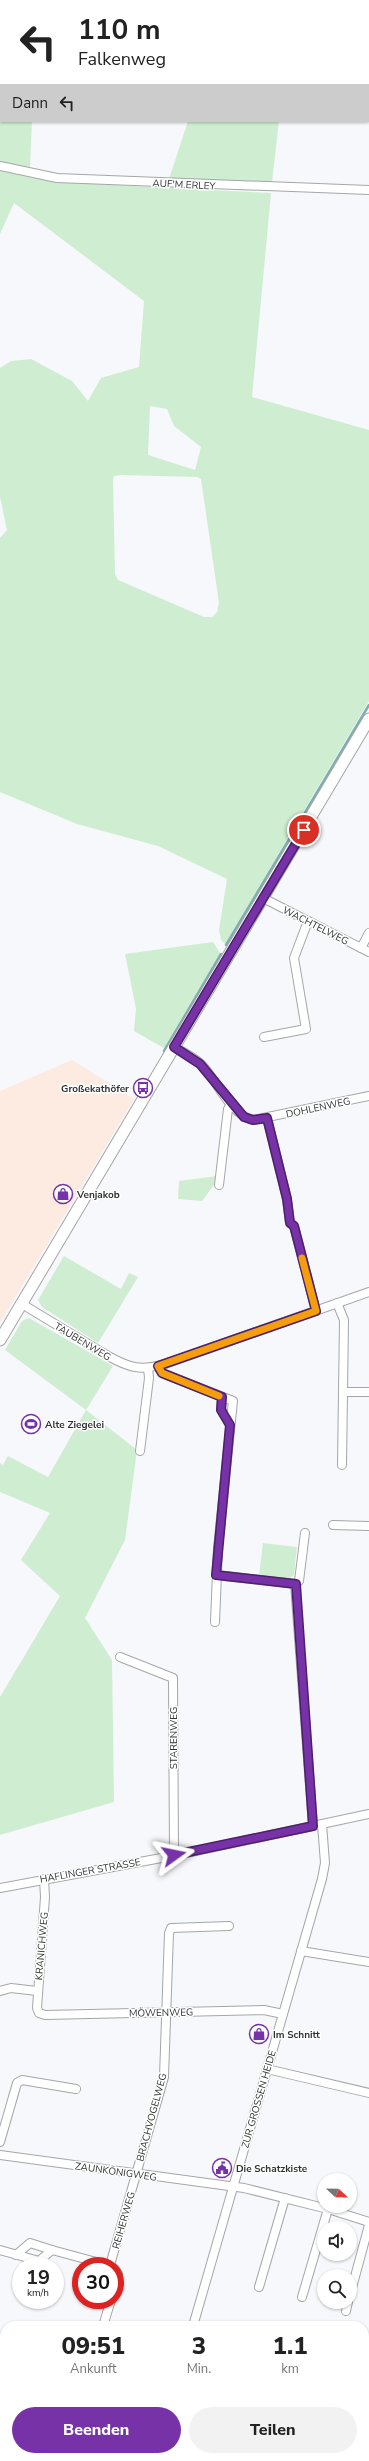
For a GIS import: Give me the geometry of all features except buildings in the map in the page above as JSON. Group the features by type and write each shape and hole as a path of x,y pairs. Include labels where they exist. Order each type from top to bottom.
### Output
{"street":[{"name":"AUF'M ERLEY","path":"0,166 57,178 369,190"},
{"path":"0,1340 369,719"},
{"name":"WACHTELWEG","path":"263,898 369,952"},
{"path":"264,1037 306,1029 294,958 308,922"},
{"path":"361,948 369,933"},
{"name":"DOHLENWEG","path":"174,1047 200,1064 231,1104 244,1117 253,1120 369,1096"},
{"path":"219,1185 228,1109 231,1104"},
{"path":"267,1118 287,1199 290,1223 294,1226 316,1311"},
{"name":"TAUBENWEG","path":"22,1304 121,1363 136,1368 148,1368 158,1366 369,1292"},
{"path":"337,1304 344,1320 342,1466"},
{"path":"158,1366 162,1373 233,1401 216,1575 216,1622"},
{"path":"140,1451 149,1378 148,1368"},
{"path":"344,1392 369,1392"},
{"path":"333,1525 369,1526"},
{"path":"305,1533 299,1581 296,1584 313,1826"},
{"path":"216,1575 296,1584"},
{"name":"STARENWEG","path":"120,1657 173,1678 174,1855"},
{"name":"HAFLINGER STRASSE","path":"0,1888 174,1855 369,1814"},
{"name":"ZUR GROSSEN HEIDE","path":"194,2321 325,1863 322,1824"},
{"name":"KRANICHWEG","path":"39,2013 36,2008 45,1897 44,1879"},
{"name":"BRACHVOGELWEG","path":"136,2174 164,2077 171,1928 229,1926"},
{"path":"301,1951 369,1962"},
{"path":"0,1991 12,1988 37,1991"},
{"name":"MÖWENWEG","path":"39,2013 45,2015 264,2010 283,2014"},
{"path":"266,2069 369,2093"},
{"path":"0,2142 17,2083 22,2080 76,2089"},
{"name":"ZAUNKÖNIGWEG","path":"0,2155 233,2188 285,2198 317,2206"},
{"name":"REIHERWEG","path":"115,2257 136,2174"},
{"path":"259,2287 285,2198"},
{"path":"302,2298 327,2213"},
{"name":"ZAUNKÖNIGWEG","path":"340,2213 369,2223"},
{"path":"357,2269 369,2223"},
{"path":"16,2254 30,2243 77,2257"},
{"path":"0,2250 38,2261 52,2250"},
{"path":"105,2321 108,2309"}],"shaded area":[{"path":"72,1060 134,1099 0,1323 0,1091"}],"green space":[{"path":"0,122 32,122 30,166 26,176 54,182 271,193 252,397 369,430 369,701 225,944 221,940 219,930 227,879 158,846 77,824 0,792 0,538 7,530 0,497 0,368 11,361 31,359 72,381 88,401 101,378 139,367 144,301 14,203 0,234","holes":["150,406 167,409 174,426 201,447 195,470 148,455","114,476 197,477 201,479 219,603 217,612 212,617 204,617 118,580 115,574"]},
{"path":"188,122 279,122 272,182 169,179"},
{"path":"213,942 220,953 164,1048 134,1031 136,1009 125,954"},
{"path":"217,1176 216,1182 202,1201 178,1199 179,1181"},
{"path":"64,1256 121,1289 129,1273 138,1277 98,1343 42,1307 38,1300"},
{"path":"29,1318 113,1366 86,1410 5,1350 22,1321"},
{"path":"86,1410 137,1450 125,1540 85,1618 112,1660 114,1802 0,1835 0,1697 60,1596 21,1560 50,1513 0,1492 0,1463 3,1465 8,1456 48,1477"},
{"path":"263,1543 297,1547 294,1575 288,1579 259,1576"}],"waterway":[{"path":"226,945 369,705"},
{"path":"164,1051 221,954"}],"slow traffic":[{"path":"219,1396 162,1373 158,1366 316,1311 302,1258"}],"place":[{"name":"Großekathöfer","path":"143,1088"},
{"name":"Venjakob","path":"63,1194"},
{"name":"Alte Ziegelei","path":"31,1424"},
{"name":"Im Schnitt","path":"259,2034"},
{"name":"Die Schatzkiste","path":"222,2168"}],"route":[{"path":"174,1855 313,1826 300,1621 296,1584 216,1575 230,1425 221,1410 222,1397 162,1373 158,1366 316,1311 294,1226 290,1223 286,1207 287,1199 267,1118 253,1120 244,1117 231,1104 200,1064 174,1047 304,830"}]}
